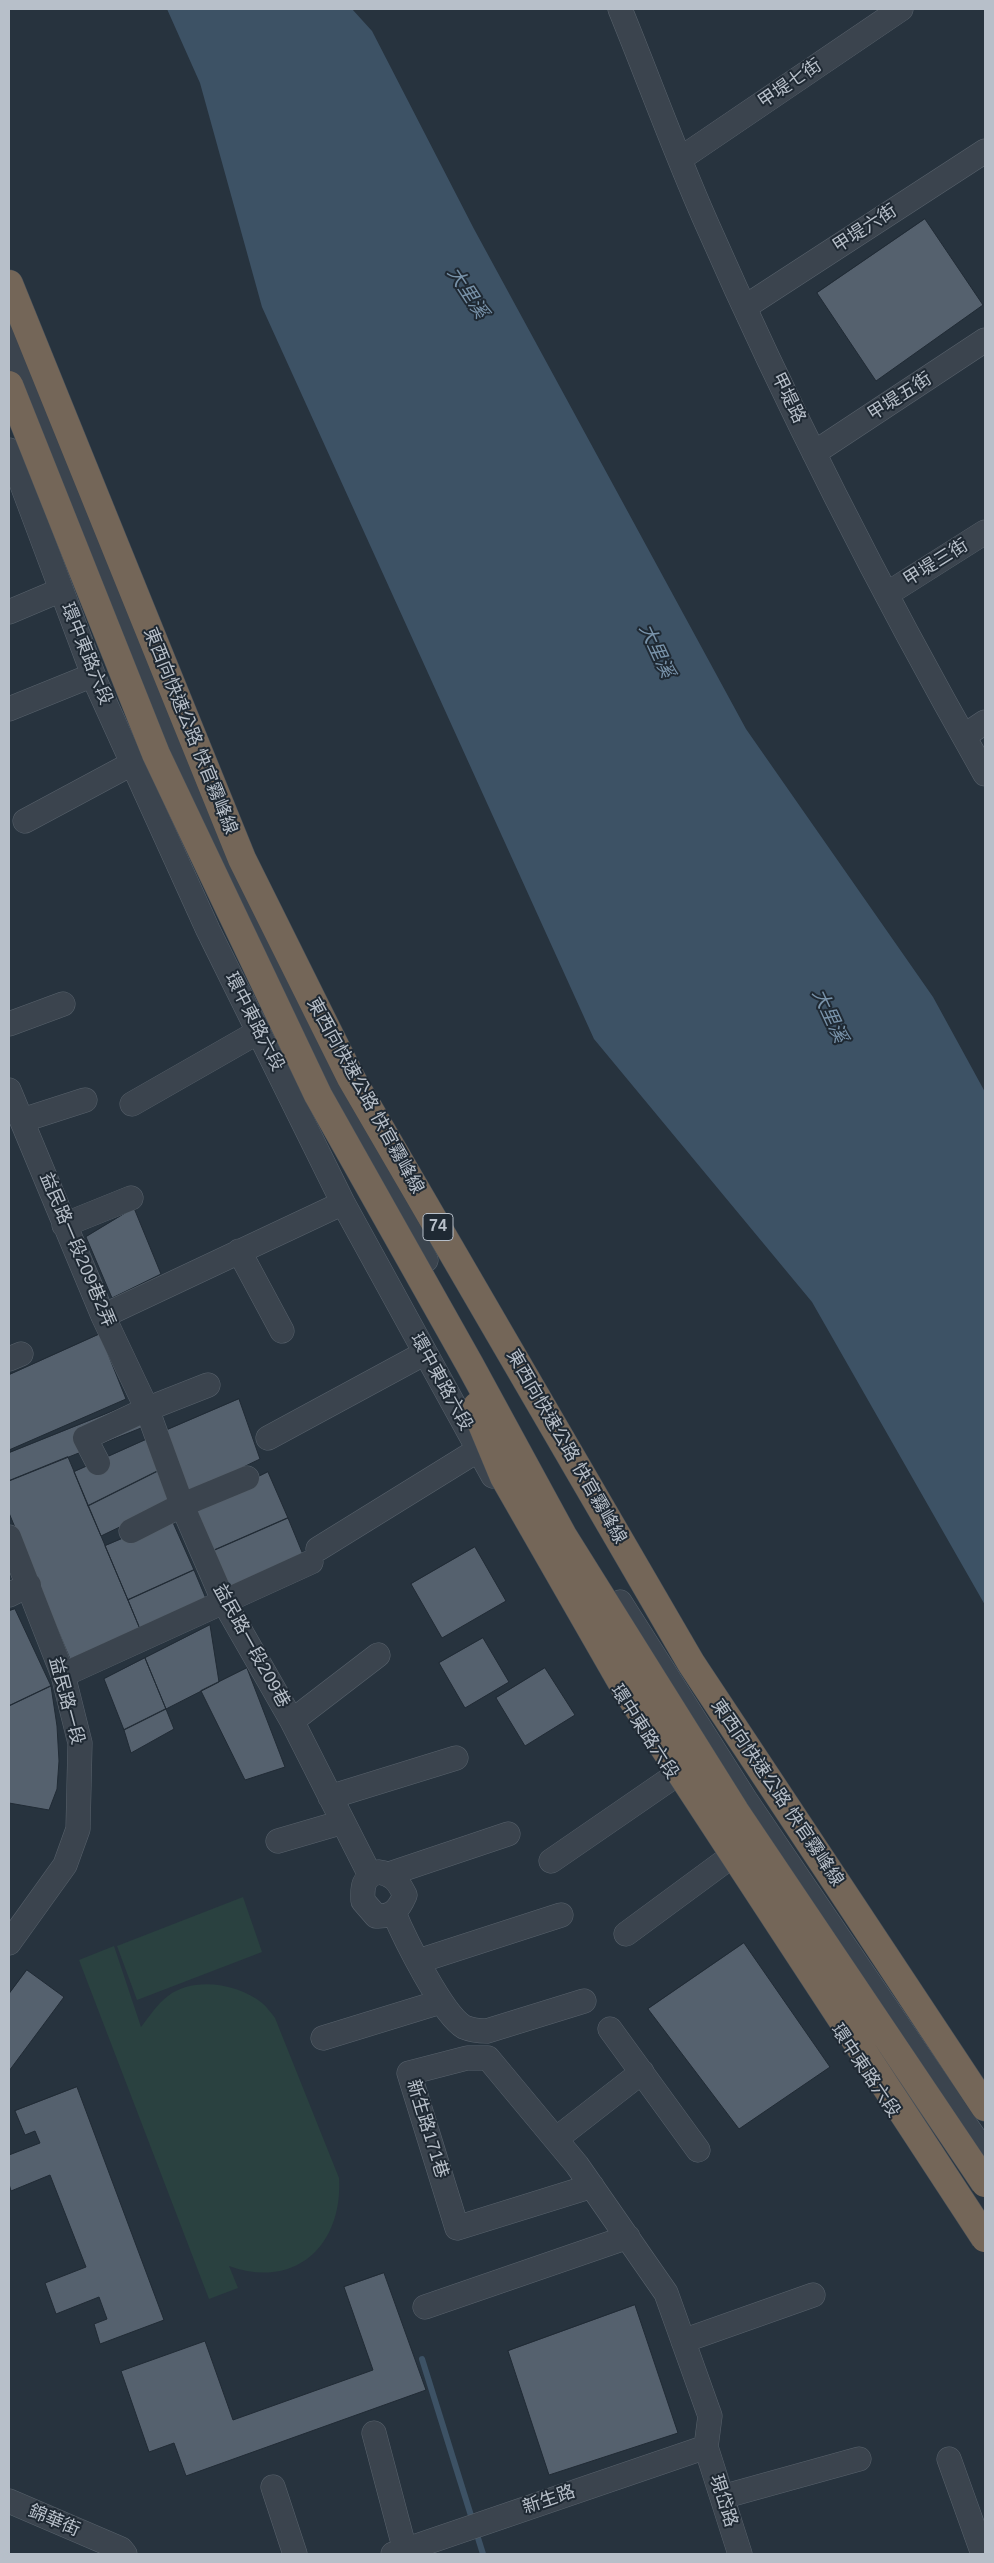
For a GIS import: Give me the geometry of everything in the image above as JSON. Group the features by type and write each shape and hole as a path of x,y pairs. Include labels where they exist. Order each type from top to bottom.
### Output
{"highway":[{"name":"東西向快速公路 快官霧峰線","path":"9,284 242,859 350,1078 690,1663 985,2107"},
{"name":"東西向快速公路 快官霧峰線","path":"16,381 156,754 318,1094 470,1365 563,1536 735,1811 985,2183"},
{"path":"470,1365 479,1416 504,1477 624,1688 985,2238"}],"street":[{"name":"甲堤七街","path":"680,159 901,9"},
{"name":"甲堤路","path":"626,11 651,91 705,221 745,307 814,453 886,594 985,774"},
{"name":"甲堤六街","path":"745,307 985,151"},
{"path":"9,298 16,381"},
{"path":"9,338 16,381 222,860 332,1089 574,1530 745,1799 985,2153"},
{"name":"甲堤五街","path":"814,453 985,340"},
{"name":"環中東路六段","path":"9,450 14,483 61,590 93,675 208,930 343,1203 478,1450 600,1662 725,1861 985,2254"},
{"name":"甲堤三街","path":"886,594 985,532"},
{"path":"9,612 61,590"},
{"path":"9,709 93,675"},
{"path":"964,736 985,722"},
{"path":"25,821 133,763"},
{"path":"9,1024 63,1004"},
{"path":"132,1104 258,1032"},
{"path":"14,1108 85,1100"},
{"name":"益民路一段209巷2弄","path":"14,1108 103,1316 147,1409"},
{"path":"64,1225 131,1198"},
{"path":"103,1316 343,1203"},
{"path":"239,1251 282,1331"},
{"path":"268,1438 425,1353"},
{"path":"98,1463 85,1438 147,1409 208,1385"},
{"name":"益民路一段209巷","path":"147,1409 182,1505 224,1602 292,1721 343,1822 379,1874"},
{"path":"62,1675 224,1602 315,1556 478,1450"},
{"path":"131,1530 182,1505 247,1478"},
{"name":"益民路一段","path":"9,1537 19,1590 62,1675 80,1743 78,1829 65,1865 9,1943"},
{"path":"600,1662 640,1634"},
{"path":"292,1721 378,1655"},
{"path":"330,1797 456,1758"},
{"path":"551,1861 673,1777"},
{"path":"278,1841 343,1822"},
{"path":"379,1874 396,1880 405,1895 394,1913 386,1917 376,1916 363,1901 364,1883 379,1874 508,1834"},
{"path":"626,1934 725,1861"},
{"path":"394,1913 405,1939 419,1961 440,2002 463,2026 487,2032 584,2001"},
{"path":"419,1961 561,1914"},
{"path":"323,2038 440,2002"},
{"path":"610,2029 698,2150"},
{"name":"新生路171巷","path":"592,2186 457,2228 409,2073 467,2058 488,2058 556,2139 592,2186 666,2293 710,2416 706,2447"},
{"path":"556,2139 642,2072"},
{"path":"425,2308 628,2238"},
{"path":"683,2341 812,2295"},
{"path":"374,2434 401,2553"},
{"name":"現岱路","path":"706,2447 740,2554"},
{"name":"新生路","path":"401,2553 474,2525 706,2447"},
{"path":"949,2458 983,2554"},
{"path":"722,2497 858,2459"},
{"path":"273,2487 295,2554"},
{"name":"錦華街","path":"9,2501 121,2549 125,2554"}],"green space":[{"path":"243,1897 262,1952 137,2000 117,1946"},
{"path":"114,1946 141,2027 168,1996 190,1986 203,1984 229,1987 252,1996 262,2003 275,2018 339,2178 338,2202 333,2223 324,2242 311,2256 294,2266 275,2272 253,2272 229,2266 238,2288 209,2299 79,1960"}],"water":[{"name":"大里溪","path":"167,9 352,9 372,31 474,229 746,729 933,997 985,1092 985,1605 812,1302 594,1039 262,307 200,83"}],"building":[{"path":"925,219 983,305 876,381 817,293"},
{"path":"134,1208 161,1274 112,1298 86,1237"},
{"path":"100,1334 126,1399 9,1450 9,1375"},
{"path":"239,1399 260,1459 185,1495 160,1433"},
{"path":"136,1402 146,1426 9,1481 9,1453"},
{"path":"152,1437 162,1469 88,1506 74,1472"},
{"path":"68,1457 140,1629 70,1659 9,1513 9,1481"},
{"path":"162,1469 174,1501 101,1536 88,1506"},
{"path":"268,1472 288,1518 208,1553 192,1510"},
{"path":"171,1518 194,1570 128,1600 105,1546"},
{"path":"288,1518 304,1557 222,1596 208,1553"},
{"path":"475,1547 506,1601 442,1638 411,1584"},
{"path":"194,1570 207,1601 140,1629 128,1600"},
{"path":"15,1609 51,1686 9,1706 9,1611"},
{"path":"210,1625 219,1682 166,1709 145,1658"},
{"path":"483,1638 509,1682 465,1708 439,1663"},
{"path":"145,1658 166,1709 124,1730 104,1679"},
{"path":"247,1668 285,1767 245,1780 201,1691"},
{"path":"545,1668 575,1715 525,1746 496,1698"},
{"path":"51,1686 57,1726 59,1761 57,1789 49,1810 9,1803 9,1706"},
{"path":"166,1709 174,1729 131,1753 124,1730"},
{"path":"744,1943 830,2067 739,2129 648,2009"},
{"path":"27,1970 64,1997 9,2071 9,1994"},
{"path":"77,2087 164,2320 100,2344 94,2324 107,2319 99,2297 56,2314 45,2283 86,2267 50,2175 11,2191 9,2184 9,2155 40,2143 35,2131 25,2135 15,2111"},
{"path":"384,2273 426,2390 186,2476 174,2443 149,2452 121,2371 205,2341 233,2420 373,2370 344,2287"},
{"path":"635,2305 678,2433 549,2475 508,2351"}],"waterway":[{"path":"422,2359 483,2554"}]}
